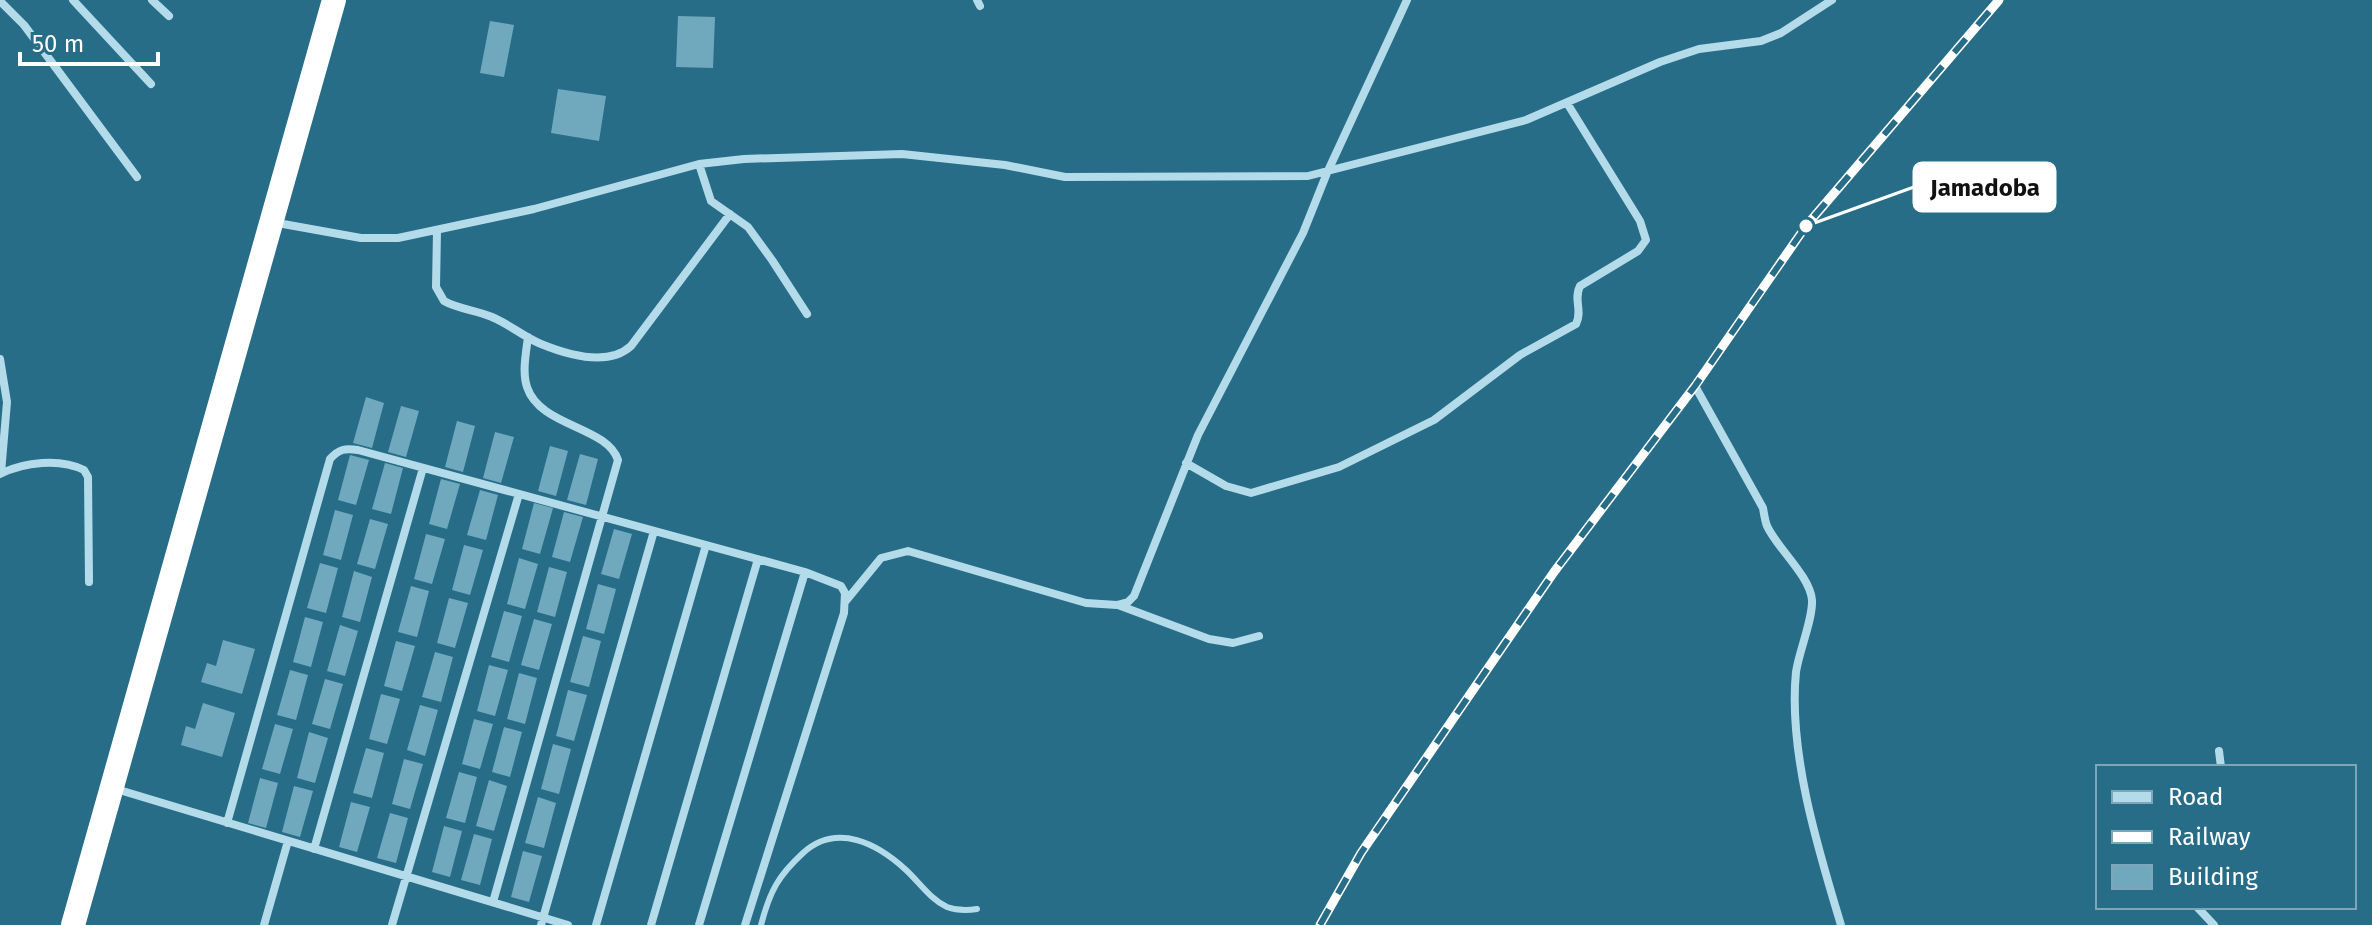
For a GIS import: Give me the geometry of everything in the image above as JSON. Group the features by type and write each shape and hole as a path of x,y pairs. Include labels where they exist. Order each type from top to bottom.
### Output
{"highway":[{"path":"73,925 334,0"}],"street":[{"path":"73,0 151,84"},
{"path":"152,0 169,16"},
{"path":"745,925 845,602 881,558 908,551 1101,605 1128,602 1140,586 1186,463 1292,256 1407,0"},
{"path":"272,222 361,238 398,238 534,209 699,164 874,153 1005,165 1065,177 1292,178 1327,173 1494,130 1567,103 1660,62 1699,49 1761,41 1781,33 1832,0"},
{"path":"0,1 33,37 137,177"},
{"path":"1186,463 1226,486 1251,493 1339,467 1434,420 1520,355 1576,324 1580,318 1576,300 1580,286 1638,251 1646,240 1640,221 1567,103"},
{"path":"699,164 711,201 748,227 807,314"},
{"path":"437,231 436,287 444,301 487,315 542,344 600,358 621,355 631,346 730,214"},
{"path":"493,902 617,469 616,452 545,411 532,399 524,373 528,337"},
{"path":"0,359 7,402 0,474 26,464 76,466 84,470 88,477 89,582"},
{"path":"1695,386 1763,508 1767,526 1807,586 1812,600 1796,673 1798,758 1816,842 1841,925"},
{"path":"227,823 330,459 338,451 347,448 805,572 841,586 845,602"},
{"path":"314,849 423,468"},
{"path":"392,925 519,494"},
{"path":"542,921 654,531"},
{"path":"596,925 706,545"},
{"path":"651,925 758,559"},
{"path":"699,925 805,572"},
{"path":"1117,605 1209,639 1233,643 1259,636"},
{"path":"2219,751 2221,765"},
{"path":"112,788 493,902 542,921 568,925"},
{"path":"264,925 288,841"},
{"path":"2199,909 2214,925"}],"lane":[{"path":"761,925 772,890 788,867 808,848 832,837 843,836 856,839 888,856 933,898 946,906 962,912 977,909"}],"building":[{"path":"678,16 715,17 713,68 676,67"},
{"path":"490,21 514,25 504,77 480,73"},
{"path":"558,89 606,96 599,141 551,133"},
{"path":"366,397 384,403 372,448 353,443"},
{"path":"401,406 419,411 406,457 388,452"},
{"path":"457,421 475,426 463,472 445,467"},
{"path":"495,432 514,437 501,483 483,478"},
{"path":"550,446 568,451 556,496 538,491"},
{"path":"580,454 598,459 586,505 567,500"},
{"path":"350,455 369,460 356,505 338,500"},
{"path":"385,463 403,468 391,514 372,509"},
{"path":"441,479 460,484 447,529 429,524"},
{"path":"480,490 498,495 486,540 467,535"},
{"path":"534,503 553,508 540,554 522,549"},
{"path":"335,510 353,515 341,560 323,555"},
{"path":"564,512 583,517 570,562 552,557"},
{"path":"370,519 388,524 375,569 357,564"},
{"path":"614,529 632,534 619,579 601,574"},
{"path":"426,534 445,539 432,584 414,579"},
{"path":"464,545 483,550 470,595 452,590"},
{"path":"519,558 538,564 525,609 507,604"},
{"path":"320,563 338,568 326,613 307,608"},
{"path":"549,567 567,572 555,617 537,612"},
{"path":"354,571 372,577 360,622 342,617"},
{"path":"598,584 616,589 604,634 586,629"},
{"path":"411,586 429,591 417,637 398,632"},
{"path":"449,598 468,603 455,648 437,643"},
{"path":"504,611 522,616 509,662 491,657"},
{"path":"305,617 323,622 311,667 293,662"},
{"path":"534,619 552,624 539,670 521,665"},
{"path":"340,625 358,631 345,676 327,671"},
{"path":"583,636 601,641 589,687 570,682"},
{"path":"223,640 255,649 242,694 201,682 207,663 216,666"},
{"path":"396,641 415,646 402,691 384,686"},
{"path":"435,652 453,657 441,702 422,697"},
{"path":"489,665 508,670 495,716 477,711"},
{"path":"290,670 308,675 296,720 277,715"},
{"path":"519,673 537,678 525,724 507,719"},
{"path":"325,679 343,684 330,729 312,724"},
{"path":"568,690 587,695 574,741 556,736"},
{"path":"381,694 400,699 387,744 369,739"},
{"path":"203,703 235,713 222,757 181,745 186,726 195,729"},
{"path":"420,705 438,710 425,756 407,750"},
{"path":"474,719 493,724 480,769 462,764"},
{"path":"275,724 293,729 280,774 262,769"},
{"path":"504,727 522,732 510,777 492,772"},
{"path":"309,732 328,738 315,783 297,778"},
{"path":"553,744 571,749 559,794 541,789"},
{"path":"366,748 384,753 372,798 353,793"},
{"path":"404,759 423,764 410,809 392,804"},
{"path":"459,772 477,777 465,823 446,818"},
{"path":"260,778 278,783 266,828 248,823"},
{"path":"489,780 507,786 494,831 476,826"},
{"path":"294,786 313,791 300,837 282,832"},
{"path":"538,797 556,803 544,848 525,843"},
{"path":"351,802 370,807 357,852 339,847"},
{"path":"390,813 408,818 396,863 377,858"},
{"path":"444,826 462,831 450,877 432,872"},
{"path":"474,834 492,839 480,885 461,880"},
{"path":"523,851 542,856 529,902 511,897"}],"railway":[{"path":"1320,925 1361,853 1554,572 1695,386 1806,226 1999,0"}],"place":[{"name":"Jamadoba","path":"1806,226"}]}
